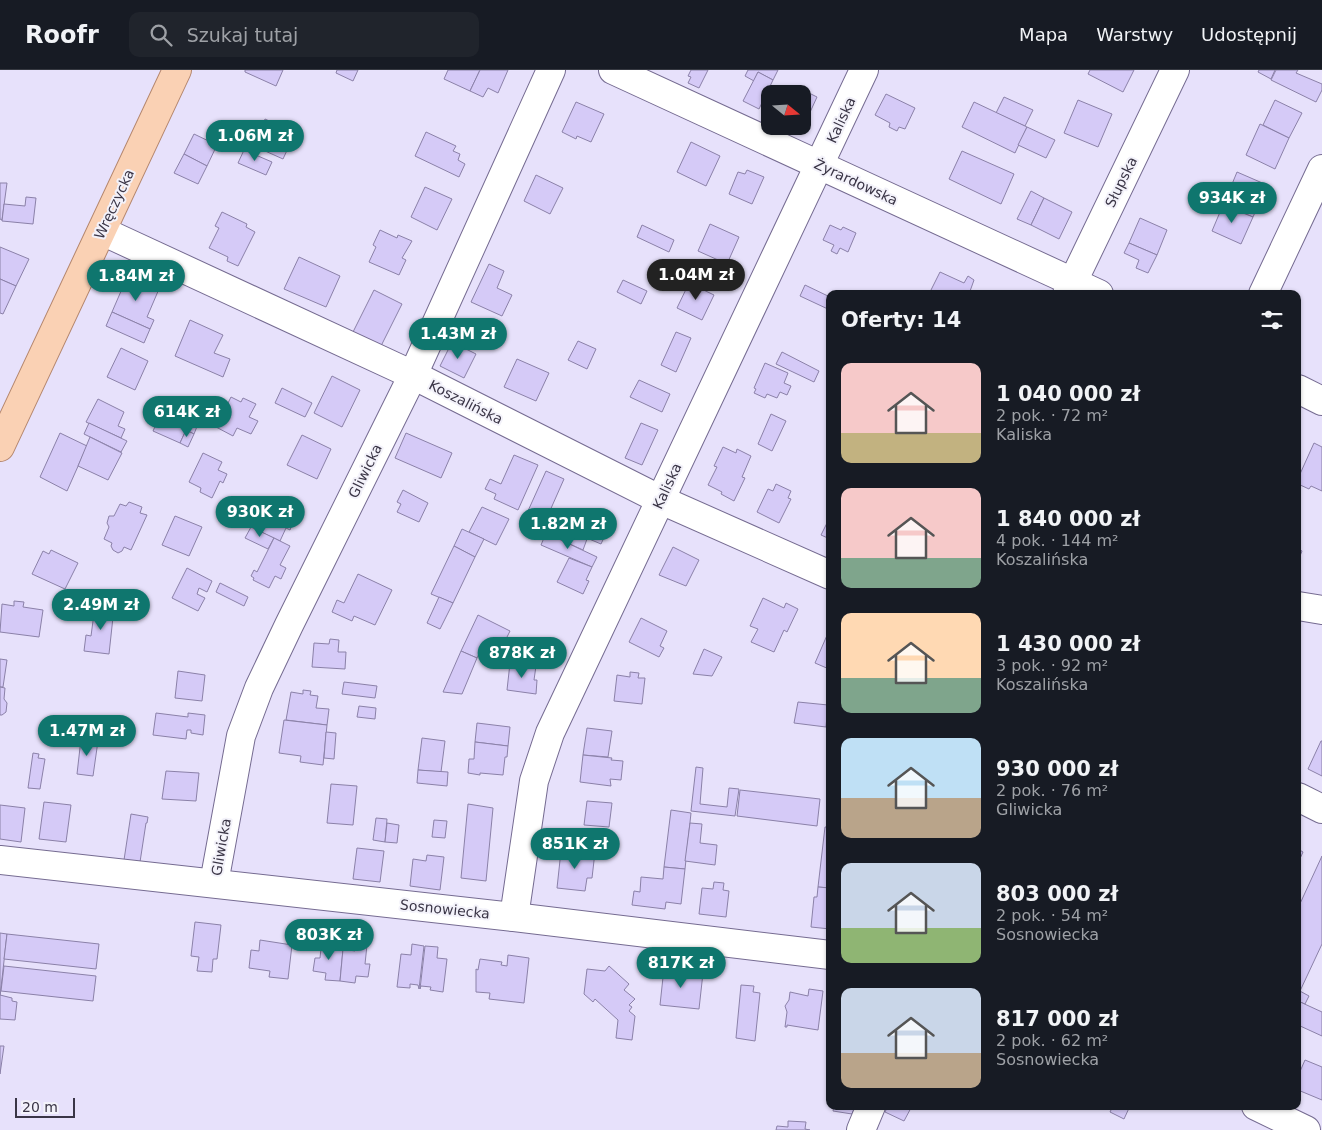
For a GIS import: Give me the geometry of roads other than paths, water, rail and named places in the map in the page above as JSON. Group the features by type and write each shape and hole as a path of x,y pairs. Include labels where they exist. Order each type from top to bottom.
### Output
{"main road":[{"name":"Wręczycka","path":"2,437 102,231 177,70"}],"street":[{"name":"Gliwicka","path":"214,883 240,736 259,688 413,375 551,70"},
{"name":"Żyrardowska","path":"613,70 820,166 1069,287 1082,290"},
{"name":"Kaliska","path":"514,917 534,781 550,733 864,70"},
{"name":"Słupska","path":"1069,287 1175,70"},
{"path":"1265,290 1322,169"},
{"name":"Koszalińska","path":"102,231 413,375 660,500 826,573"},
{"path":"1301,390 1322,400"},
{"path":"1301,606 1322,610"},
{"path":"1301,798 1322,808"},
{"name":"Sosnowiecka","path":"0,860 826,954"},
{"path":"861,1130 869,1110"},
{"path":"1264,1110 1306,1130"}]}
